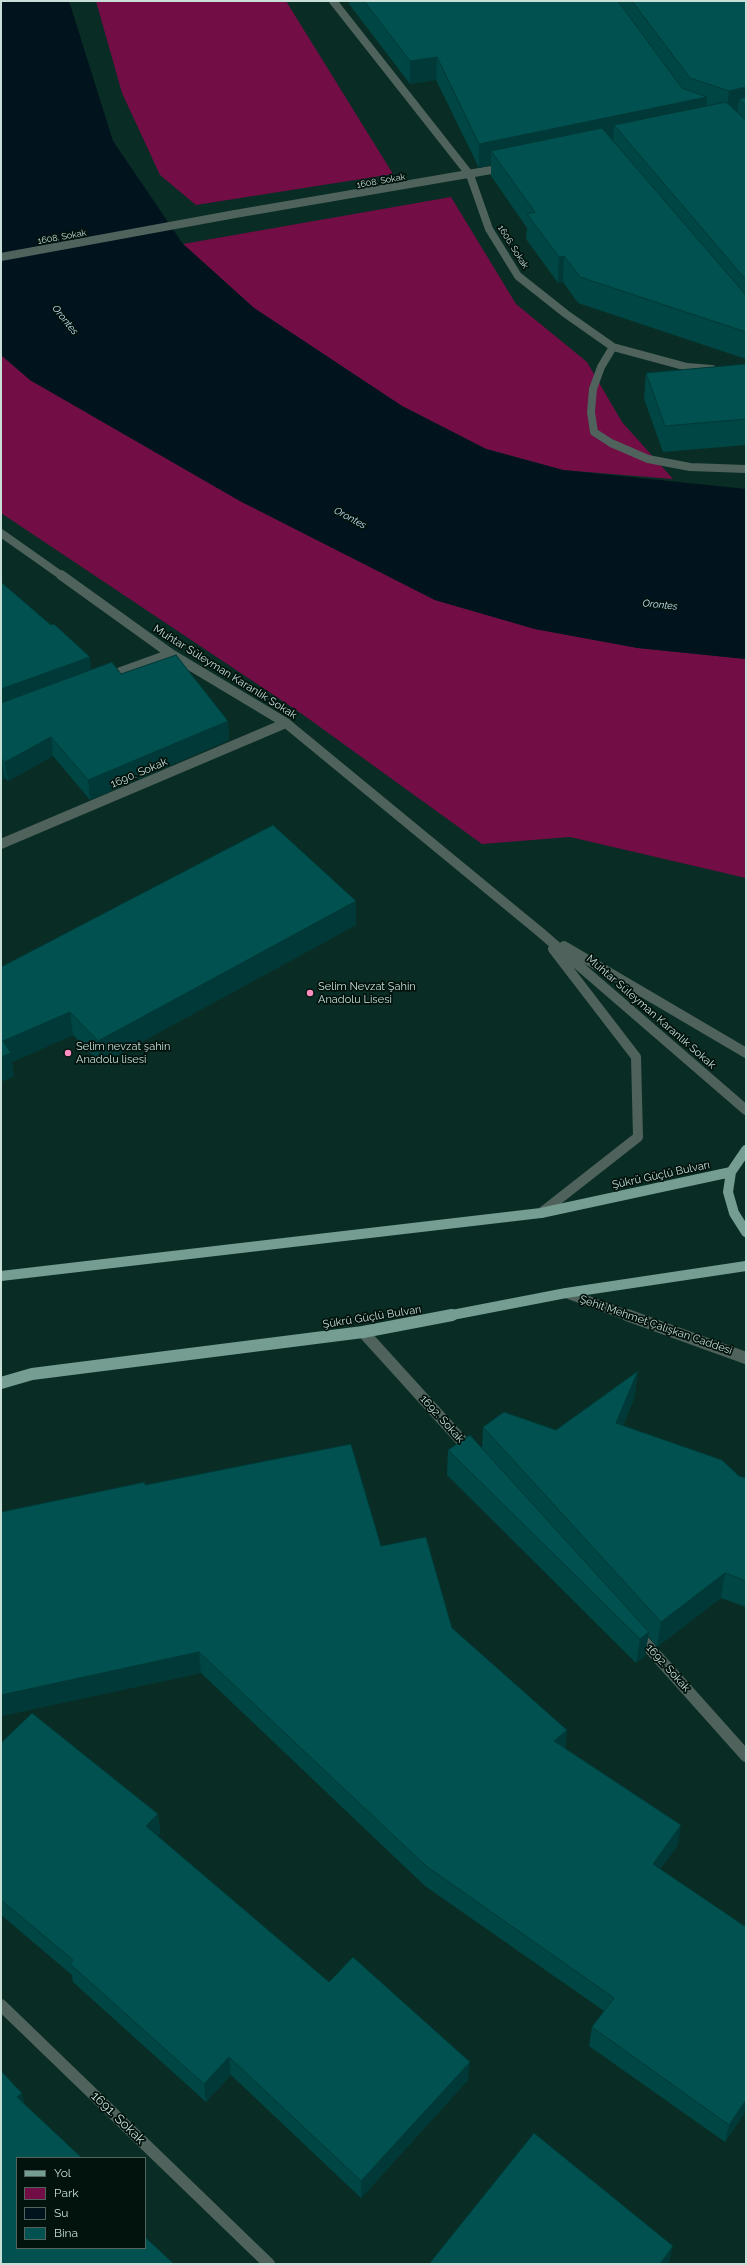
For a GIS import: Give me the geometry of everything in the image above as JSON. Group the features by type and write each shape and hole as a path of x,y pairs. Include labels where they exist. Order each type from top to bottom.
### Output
{"main road":[{"path":"746,1150 740,1156 731,1172 728,1192 734,1213 746,1232"},
{"name":"Şükrü Güçlü Bulvarı","path":"1,1276 541,1213 731,1172"},
{"name":"Şükrü Güçlü Bulvarı","path":"1,1383 32,1374 363,1332 566,1293 746,1266"}],"street":[{"name":"1606. Sokak","path":"333,1 470,175 489,229 518,276 566,314 613,347 687,367 718,370"},
{"name":"1608. Sokak","path":"1,257 235,214 470,175 509,167"},
{"path":"613,347 601,367 593,389 591,412 594,432 610,443 648,459 690,466 746,469"},
{"name":"Muhtar Süleyman Karanlık Sokak","path":"1,533 171,654 286,723 540,932 746,1110"},
{"path":"97,681 171,654"},
{"name":"1690. Sokak","path":"1,844 286,723"},
{"name":"Muhtar Süleyman Karanlık Sokak","path":"540,932 746,1053"},
{"name":"Muhtar Süleyman Karanlık Sokak","path":"540,932 636,1057 638,1136 541,1213"},
{"name":"Şehit Mehmet Çalışkan Caddesi","path":"566,1293 746,1358"},
{"name":"1692. Sokak","path":"363,1332 479,1460"},
{"name":"1692. Sokak","path":"632,1628 746,1756"},
{"name":"1691. Sokak","path":"1,2005 269,2264"}],"green space":[{"path":"96,1 286,1 393,174 196,205 160,175 122,93"},
{"path":"451,197 516,304 587,362 622,422 673,479 563,470 486,449 402,406 254,308 183,244"},
{"path":"1,355 30,380 240,501 435,600 535,629 638,648 746,659 746,878 570,837 482,844 302,714 1,513"}],"water":[{"name":"Orontes","path":"1,1 69,1 113,141 183,244 254,308 402,406 486,449 563,470 746,489 746,659 638,648 535,629 435,600 240,501 30,380 1,355"}],"building":[{"path":"364,1 618,1 682,88 707,97 479,144 437,57 410,61"},
{"path":"632,1 746,1 746,87 729,91 690,78"},
{"path":"746,97 746,106 739,99"},
{"path":"726,102 746,120 746,280 614,125"},
{"path":"602,128 746,295 746,332 580,277 564,256 559,257 527,214 535,212 491,151"},
{"path":"746,364 746,419 665,426 646,373"},
{"path":"1,582 51,625 54,624 90,657 1,689"},
{"path":"176,655 228,721 88,780 51,737 5,762 2,759 1,760 1,703 112,662 121,674"},
{"name":"Selim Nevzat Şahin Anadolu Lisesi","path":"273,825 356,901 98,1041 70,1012 3,1041 11,1053 1,1057 1,967"},
{"path":"638,1371 616,1423 722,1460 739,1476 746,1478 746,1581 725,1573 661,1622 483,1427 504,1412 556,1430"},
{"path":"470,1435 649,1632 640,1639 448,1450"},
{"path":"351,1444 381,1546 426,1537 452,1628 567,1730 554,1741 681,1825 653,1864 746,1927 746,2100 729,2125 592,2027 614,1998 426,1866 199,1652 1,1695 1,1512 145,1482 145,1485"},
{"path":"32,1713 158,1814 146,1826 329,1982 353,1957 470,2062 361,2181 229,2057 204,2084 70,1964 73,1960 1,1900 1,1743"},
{"path":"1,2071 22,2093 17,2097 81,2157 16,2157 16,2249 146,2249 146,2238 174,2264 1,2264"},
{"path":"534,2133 673,2246 660,2264 429,2264"}],"place":[{"name":"Selim Nevzat Şahin Anadolu Lisesi","path":"310,993"},
{"name":"Selim nevzat şahin Anadolu lisesi","path":"68,1053"}]}
